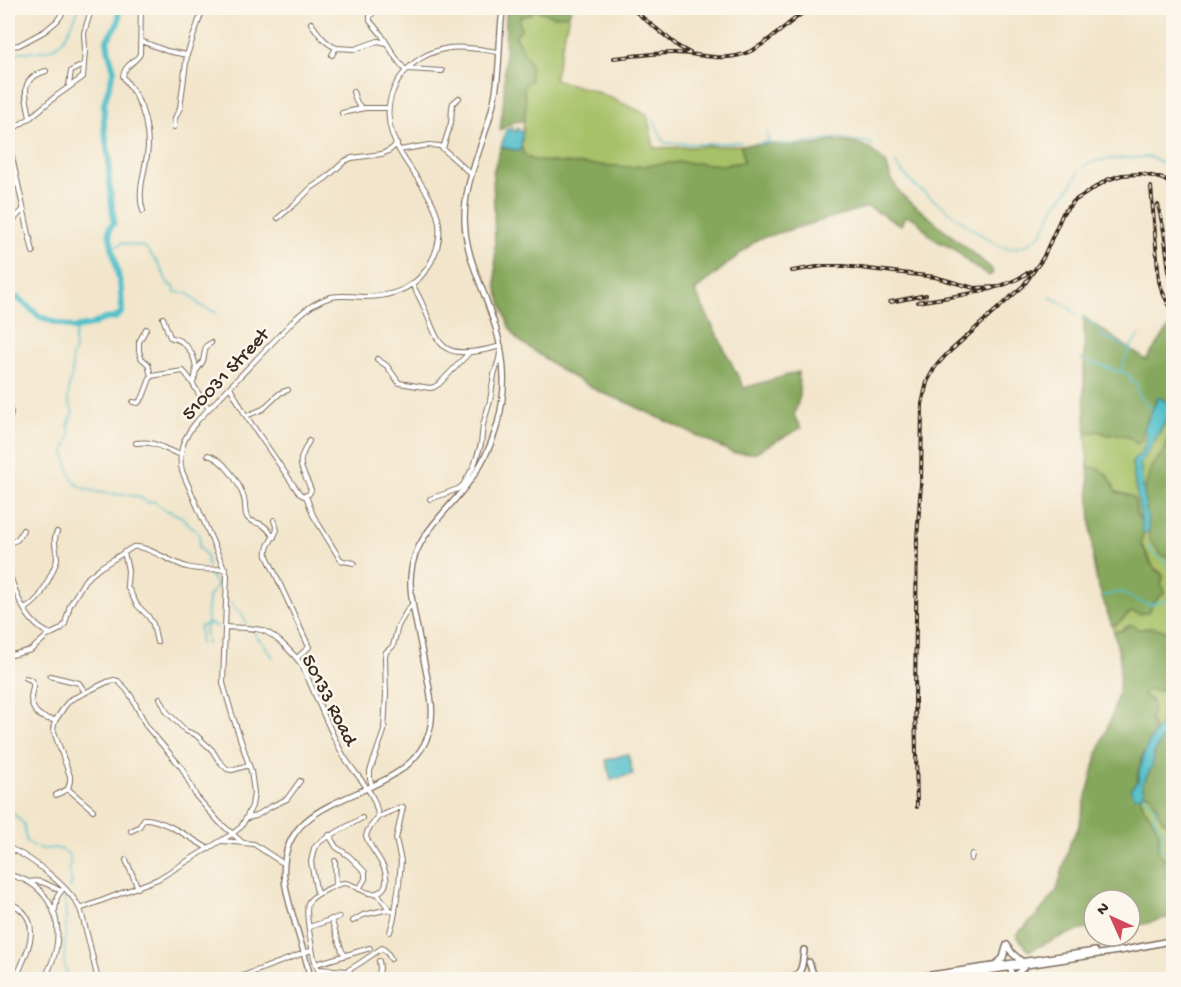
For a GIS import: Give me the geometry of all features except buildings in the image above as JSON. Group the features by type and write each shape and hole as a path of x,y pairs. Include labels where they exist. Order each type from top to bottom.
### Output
{"main road":[{"path":"896,980 1173,940"},
{"path":"992,966 1003,958 1006,945 1024,963"},
{"path":"787,980 800,972 804,950"},
{"path":"809,962 813,974 821,980"},
{"path":"929,980 1024,963"},
{"path":"1015,980 1024,963"},
{"path":"715,980 739,978 775,980"}],"street":[{"path":"8,47 19,45 45,31 57,21 66,8"},
{"path":"141,8 140,56 128,65 123,76 138,102 147,129 148,147 141,193 143,211"},
{"path":"174,127 180,108 187,55 203,8"},
{"path":"312,980 284,878 287,851 294,835 309,818 322,809 396,775 422,750 430,731 431,702 413,604 410,574 416,552 424,537 471,480 493,438 499,417 503,393 503,363 495,324 469,253 464,208 495,98 503,8"},
{"path":"8,132 30,118 69,86 82,79 84,33 91,10"},
{"path":"374,12 369,20 406,70 442,71"},
{"path":"311,23 326,42 338,48 355,49 378,41 387,43"},
{"path":"141,41 167,51 187,55"},
{"name":"510031 Street","path":"180,454 185,437 191,428 296,318 312,305 338,296 394,294 412,284 424,273 434,256 438,243 438,214 432,200 396,144 390,126 390,100 406,70 421,57 438,50 461,47 499,52"},
{"path":"332,55 338,48"},
{"path":"69,86 71,71 83,65"},
{"path":"30,118 25,89 32,76 46,71"},
{"path":"352,92 357,103 363,108"},
{"path":"443,148 451,123 453,103 459,98"},
{"path":"342,113 363,108 389,108"},
{"path":"8,139 9,156 33,252"},
{"path":"278,218 342,163 352,158 382,154 396,144"},
{"path":"399,150 429,145 438,146 472,175"},
{"path":"8,191 17,182"},
{"path":"8,225 23,209"},
{"path":"412,284 441,344 453,352 470,352 500,346"},
{"path":"163,318 170,337 182,342 191,353 197,370"},
{"path":"133,402 138,403 142,400 152,376 148,364 140,356 139,351 139,342 146,329"},
{"path":"193,384 197,370 203,361 206,346 211,343"},
{"path":"430,499 458,489 478,458 483,425 500,357 500,346"},
{"path":"377,359 387,366 400,383 434,387 470,352"},
{"path":"152,376 183,371 199,397 209,408"},
{"path":"230,387 246,416 297,490 306,496"},
{"path":"246,416 263,409 280,393 288,390"},
{"path":"8,405 11,413 8,425"},
{"path":"306,496 311,490 300,462 309,441"},
{"path":"80,909 138,888 172,872 223,841 241,827 252,806 254,793 249,765 223,683 228,575 226,569 182,471 180,454 153,443 136,444"},
{"path":"208,455 220,460 233,478 243,495 248,518 264,526 274,537"},
{"path":"306,496 313,514 340,559 354,563"},
{"path":"274,520 277,528 266,553 309,647 297,658"},
{"path":"8,543 17,540 23,530"},
{"path":"25,609 40,596 56,564 54,537 57,532"},
{"path":"8,656 31,650 64,627 70,605 85,580 133,547 141,547 187,567 206,570 226,569"},
{"path":"124,552 129,590 139,607 148,616 157,642"},
{"path":"8,569 25,609 38,627 51,634"},
{"path":"378,817 370,787 370,771 384,731 385,654 393,646 398,626 413,604"},
{"name":"50133 Road","path":"226,627 264,631 297,658 343,755 370,787"},
{"path":"50,676 79,683 85,692"},
{"path":"26,678 33,683 32,699 37,714 43,718 56,720"},
{"path":"56,795 68,789 70,776 53,729 56,720 68,702 114,680 121,684 134,700 147,727 182,768 196,796 243,843"},
{"path":"160,698 166,710 186,731 196,735 212,750 227,769 249,765"},
{"path":"246,818 256,816 287,799 300,781"},
{"path":"68,789 93,810"},
{"path":"322,980 312,950 308,904 312,897 336,885 347,884 368,893 377,892 385,886 386,877 381,863 368,844 366,836 378,817 401,807 403,812 396,840 401,861 395,913 390,932"},
{"path":"317,894 311,865 314,848 318,842 329,835 362,818"},
{"path":"131,831 139,827 144,819 149,819 169,826 209,849"},
{"path":"329,835 336,847 365,872 365,879 359,889"},
{"path":"223,841 251,843 284,864"},
{"path":"8,848 35,863 76,902 80,909 98,980"},
{"path":"126,860 138,888"},
{"path":"335,861 336,885"},
{"path":"8,875 29,882 45,896 55,914 58,935 56,950 44,980"},
{"path":"29,882 38,881 62,890"},
{"path":"55,914 57,897 62,890"},
{"path":"377,892 389,909 395,913"},
{"path":"8,902 23,912 31,928 29,946 15,980"},
{"path":"353,921 363,915 389,909"},
{"path":"309,927 339,917"},
{"path":"331,920 346,956"},
{"path":"317,967 370,948"},
{"path":"317,967 347,970 382,948 391,959"},
{"path":"232,980 312,950"},
{"path":"378,980 379,961"},
{"path":"1010,967 1015,980"},
{"path":"295,980 309,971"}],"green space":[{"path":"571,8 569,15 554,16 535,10 530,15 519,19 521,29 515,36 530,63 531,80 524,88 526,104 524,121 513,122 500,130 504,96 506,9"},
{"path":"535,10 554,16 569,15 554,79 597,92 647,114 654,148 741,145 744,162 722,165 681,162 631,167 560,163 533,160 525,156 521,146 526,105 524,89 525,84 531,80 529,74 531,68 515,35 520,31 519,19"},
{"path":"833,140 863,145 886,162 891,179 901,194 991,268 993,273 989,276 953,248 934,239 914,219 905,216 901,225 868,207 758,239 695,291 744,388 798,372 800,396 794,415 801,428 754,453 733,453 600,392 564,372 517,339 509,327 496,286 493,172 501,147 519,151 521,146 525,156 533,160 631,167 681,162 722,165 744,162 741,145 812,145"},
{"path":"1084,317 1146,360 1173,322 1173,405 1158,398 1142,431 1142,440 1137,444 1127,436 1117,434 1109,435 1098,431 1086,434"},
{"path":"1173,409 1173,430 1165,450 1151,467 1144,494 1140,464"},
{"path":"1144,429 1147,439 1140,455 1132,464 1141,520 1136,515 1133,498 1116,492 1105,476 1088,466 1086,434 1098,431 1109,435 1127,436 1133,441"},
{"path":"1173,430 1173,562 1170,558 1161,555 1149,539 1144,494 1151,467 1165,450"},
{"path":"1088,466 1106,475 1116,492 1131,496 1135,500 1136,515 1141,520 1143,533 1141,545 1153,567 1163,576 1161,584 1165,592 1154,602 1149,612 1140,614 1131,612 1112,626 1097,582 1093,561"},
{"path":"1149,532 1151,540 1161,555 1170,558 1173,562 1173,642 1145,628 1139,630 1127,626 1114,632 1112,626 1131,612 1140,614 1159,598 1164,589 1161,585 1163,576 1161,572 1154,568 1141,544 1143,533"},
{"path":"1130,625 1134,625 1139,630 1152,627 1166,631 1173,645 1172,655 1166,655 1166,659 1173,666 1165,685 1161,691 1148,690 1143,695 1153,705 1150,720 1154,732 1141,761 1136,796 1140,796 1143,807 1159,832 1158,851 1164,858 1166,880 1173,888 1173,916 1142,924 1142,888 1082,888 1082,930 1029,951 1016,935 1038,914 1057,890 1071,840 1078,829 1097,755 1119,689 1120,659 1114,632 1121,631"},
{"path":"1173,653 1173,666 1172,661 1166,659 1166,655"},
{"path":"1173,666 1173,732 1167,731 1167,725 1162,724 1153,735 1154,728 1150,720 1153,705 1151,700 1143,695 1147,690 1152,691 1166,686"},
{"path":"1167,731 1173,732 1173,845 1170,828 1158,813 1151,795 1144,793 1142,784 1152,767 1154,753"},
{"path":"1144,793 1151,795 1163,821 1171,828 1171,839 1174,845 1173,888 1166,880 1165,866 1158,851 1159,832 1140,798"}],"water":[{"path":"513,127 513,131 516,132 517,128 523,133 520,151 501,147 506,130"},
{"path":"1158,397 1173,405 1173,409 1140,464 1149,532 1143,533 1132,464 1140,455 1147,439 1144,429"},
{"path":"1164,723 1167,731 1154,753 1152,767 1142,784 1144,793 1134,797 1130,789 1138,781 1145,750 1156,730"},
{"path":"628,754 633,774 611,780 606,760"}],"waterway":[{"path":"8,59 14,58 19,52 41,51 54,47 68,32 79,8"},
{"path":"8,298 18,298 39,316 74,328 115,318 122,312 121,289 109,232 114,223 104,126 104,103 114,70 107,40 118,23 117,8"},
{"path":"654,120 664,143 741,142"},
{"path":"767,132 771,144"},
{"path":"775,144 800,144 837,138 870,143 874,147"},
{"path":"758,144 768,141"},
{"path":"1083,167 1097,161 1148,157 1174,172"},
{"path":"895,163 913,184 967,225 1000,247 1012,248 1028,244 1042,233 1054,208 1079,171"},
{"path":"112,249 122,243 145,247 159,265 169,285 174,286 175,292 189,294 201,306 217,313"},
{"path":"1050,297 1067,306 1077,315"},
{"path":"1082,318 1096,326 1102,337 1111,339 1130,350"},
{"path":"79,327 74,341 75,349 72,356 68,400 73,412 68,426 70,436 65,448 73,480 85,489 136,496 148,503 154,501 162,508 182,517 200,535 199,547 206,555 208,567"},
{"path":"1121,372 1128,352 1139,336"},
{"path":"1081,359 1130,375 1130,381 1137,383 1139,397 1152,409"},
{"path":"1149,545 1152,552 1174,570"},
{"path":"209,572 224,594"},
{"path":"217,585 208,597 206,617 208,623 218,627"},
{"path":"1103,596 1121,592 1150,605 1174,598"},
{"path":"231,602 237,611 241,612 247,625"},
{"path":"200,644 200,627 208,623"},
{"path":"207,624 205,631 207,644"},
{"path":"254,633 273,657"},
{"path":"1164,724 1174,700"},
{"path":"1141,792 1155,808 1154,820 1163,834 1160,848 1170,859 1167,874 1174,880"},
{"path":"8,809 24,824 26,841 37,848 55,848 69,855 71,861 68,869 72,882 70,888"},
{"path":"66,895 64,962 68,980"}],"railway":[{"path":"631,8 679,47 690,53"},
{"path":"614,58 666,53 712,57 741,55 767,41 810,8"},
{"path":"917,807 915,698 917,538 921,484 922,404 927,382 935,367 947,354 1023,286 1043,258 1063,213 1074,201 1107,180 1122,175 1152,176 1163,179 1174,186"},
{"path":"1151,187 1159,281 1171,309"},
{"path":"1158,205 1164,231 1173,303"},
{"path":"792,271 823,266 844,266 935,277 974,288 997,287"},
{"path":"918,302 992,288 1006,284 1030,271"},
{"path":"890,302 926,295"}]}
